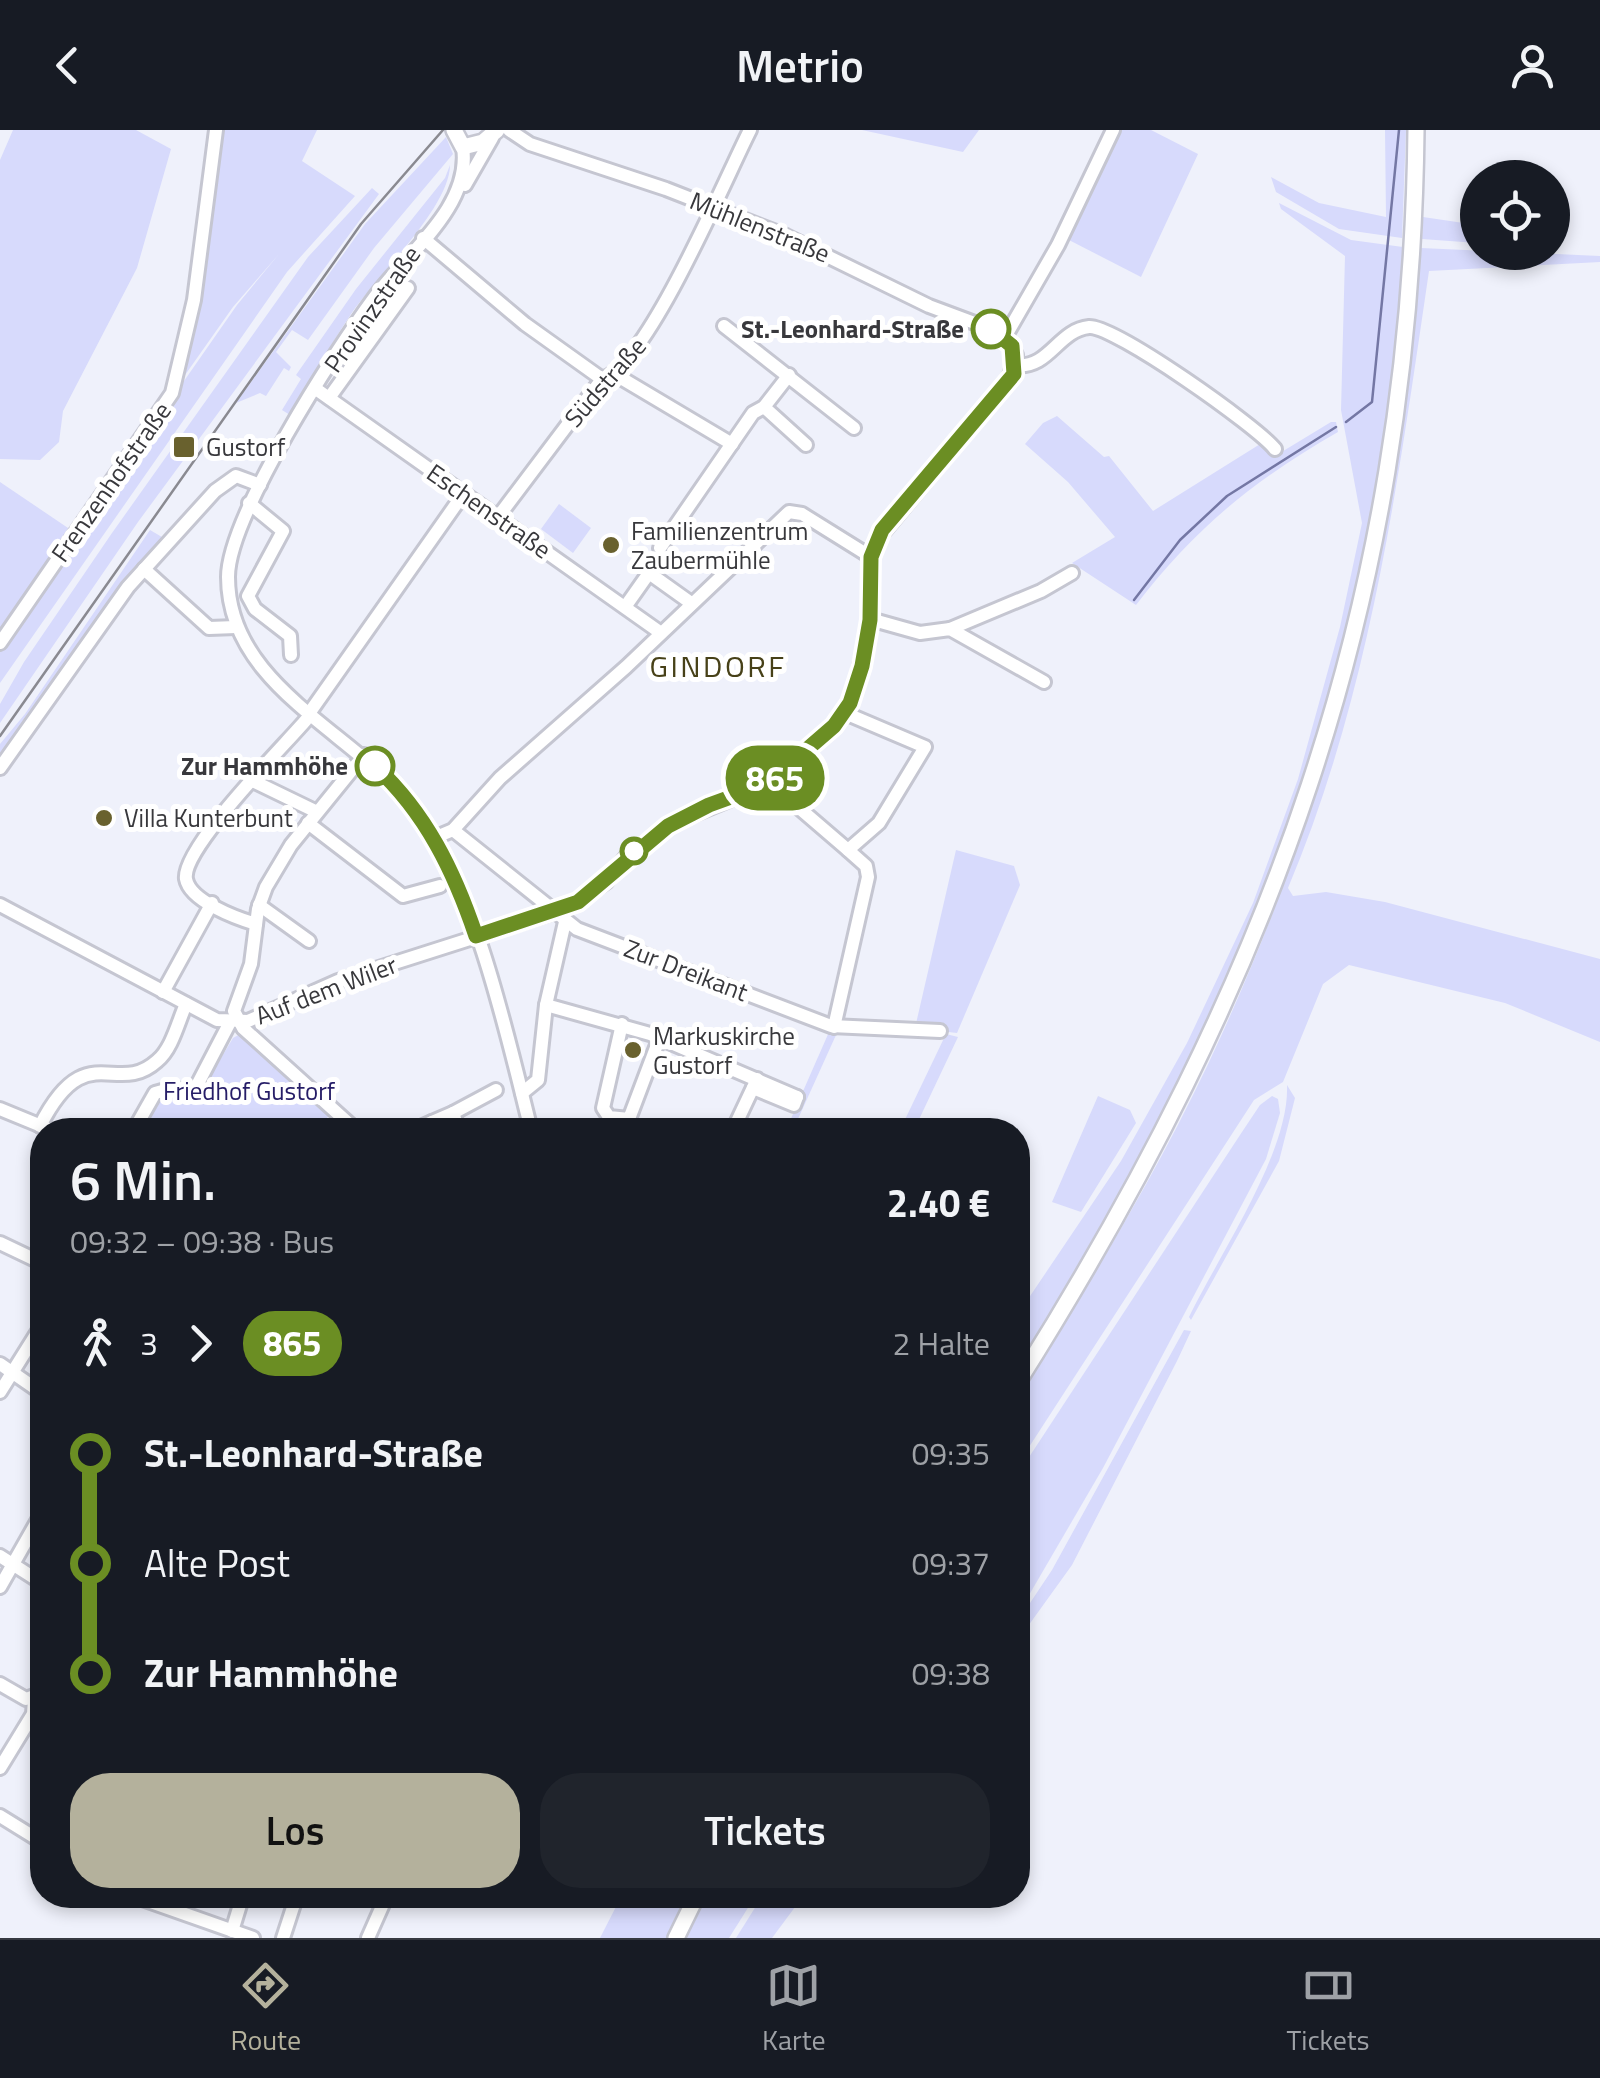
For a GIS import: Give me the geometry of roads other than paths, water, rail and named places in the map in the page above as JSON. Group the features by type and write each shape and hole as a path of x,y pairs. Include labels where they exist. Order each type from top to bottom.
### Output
{"main road":[{"path":"454,130 463,147 483,142 500,131"},
{"path":"1030,1362 1113,1225 1193,1075 1261,924 1320,761 1359,616 1388,472 1408,310 1416,130"},
{"path":"676,1938 691,1908"}],"street":[{"name":"Frenzenhofstraße","path":"0,643 172,393 194,300 216,130"},
{"name":"Südstraße","path":"498,517 657,318 750,130"},
{"path":"834,1026 868,874 848,850 770,782 845,714 859,678 870,620 871,557 882,530 1004,388 1016,365 1014,349 1006,337 1113,130"},
{"name":"Mühlenstraße","path":"500,131 815,248 934,308 1006,337"},
{"name":"Provinzstraße","path":"500,131 456,195 371,302 249,503 228,562 229,602 236,627 260,667 308,716 364,755 397,788 434,838 460,889 476,936 528,1118"},
{"path":"456,195 464,171 463,147"},
{"path":"422,238 524,324 609,377 732,444"},
{"name":"Provinzstraße","path":"329,398 408,288"},
{"path":"724,326 854,428"},
{"path":"1016,365 1040,362 1076,331 1101,328 1144,352 1276,449"},
{"path":"660,548 754,411 764,407 788,375"},
{"name":"Eschenstraße","path":"316,389 661,633"},
{"path":"764,407 806,444"},
{"path":"0,768 144,569 225,481 241,476 260,485"},
{"path":"256,924 212,903 189,886 188,862 205,834 308,716 464,493"},
{"path":"249,503 284,531 248,596 254,609 290,636 290,654"},
{"path":"434,838 453,830 500,778 792,511 871,557"},
{"path":"144,569 208,628 236,627"},
{"path":"624,607 648,573 691,603"},
{"path":"870,620 920,633 950,629 1042,592 1072,573"},
{"path":"950,629 1044,682"},
{"path":"845,714 925,747 877,826 848,850"},
{"path":"141,1118 155,1093 173,1088 194,1093 234,1023 234,1011 251,964 259,905 275,870 364,755"},
{"path":"254,782 313,818 403,896 440,886"},
{"name":"Auf dem Wiler","path":"0,905 186,1004 234,1023 258,1017 338,981 476,936 560,917 606,882 627,856 681,818 770,782"},
{"name":"Zur Dreikant","path":"453,830 560,917 834,1026 940,1031"},
{"path":"163,992 212,903"},
{"path":"259,905 309,941"},
{"path":"522,1093 537,1082 560,917"},
{"path":"239,996 258,1017"},
{"path":"48,1118 51,1105 66,1084 81,1076 140,1070 157,1062 186,1004"},
{"path":"546,1005 660,1037 755,1083 739,1118"},
{"path":"234,1023 342,1118"},
{"path":"609,1118 603,1110 622,1024"},
{"path":"630,1118 660,1037"},
{"path":"446,1118 496,1090"},
{"path":"0,1109 30,1122"},
{"path":"454,1113 455,1118"},
{"path":"0,1243 30,1257"},
{"path":"0,1392 30,1345"},
{"path":"0,1364 30,1385"},
{"path":"0,1587 30,1535"},
{"path":"0,1556 30,1576"},
{"path":"0,1684 30,1693"},
{"path":"0,1768 30,1719"},
{"path":"0,1816 30,1835"},
{"path":"167,1908 254,1938"},
{"path":"232,1931 239,1908"},
{"path":"283,1938 293,1908"},
{"path":"368,1938 381,1908"}],"waterway":[{"path":"1346,422 1372,402 1399,130"},
{"path":"1134,600 1180,540 1227,496 1336,427"}],"railway":[{"path":"0,736 361,224 443,130"}],"place":[{"name":"St.-Leonhard-Straße","path":"991,329"},
{"name":"Gustorf","path":"184,447"},
{"name":"Familienzentrum Zaubermühle","path":"611,545"},
{"name":"Zur Hammhöhe","path":"375,766"},
{"name":"Villa Kunterbunt","path":"104,818"},
{"name":"Markuskirche Gustorf","path":"633,1050"}],"district":[{"name":"GINDORF","path":"718,667"}],"park label":[{"name":"Friedhof Gustorf","path":"249,1091"}]}
